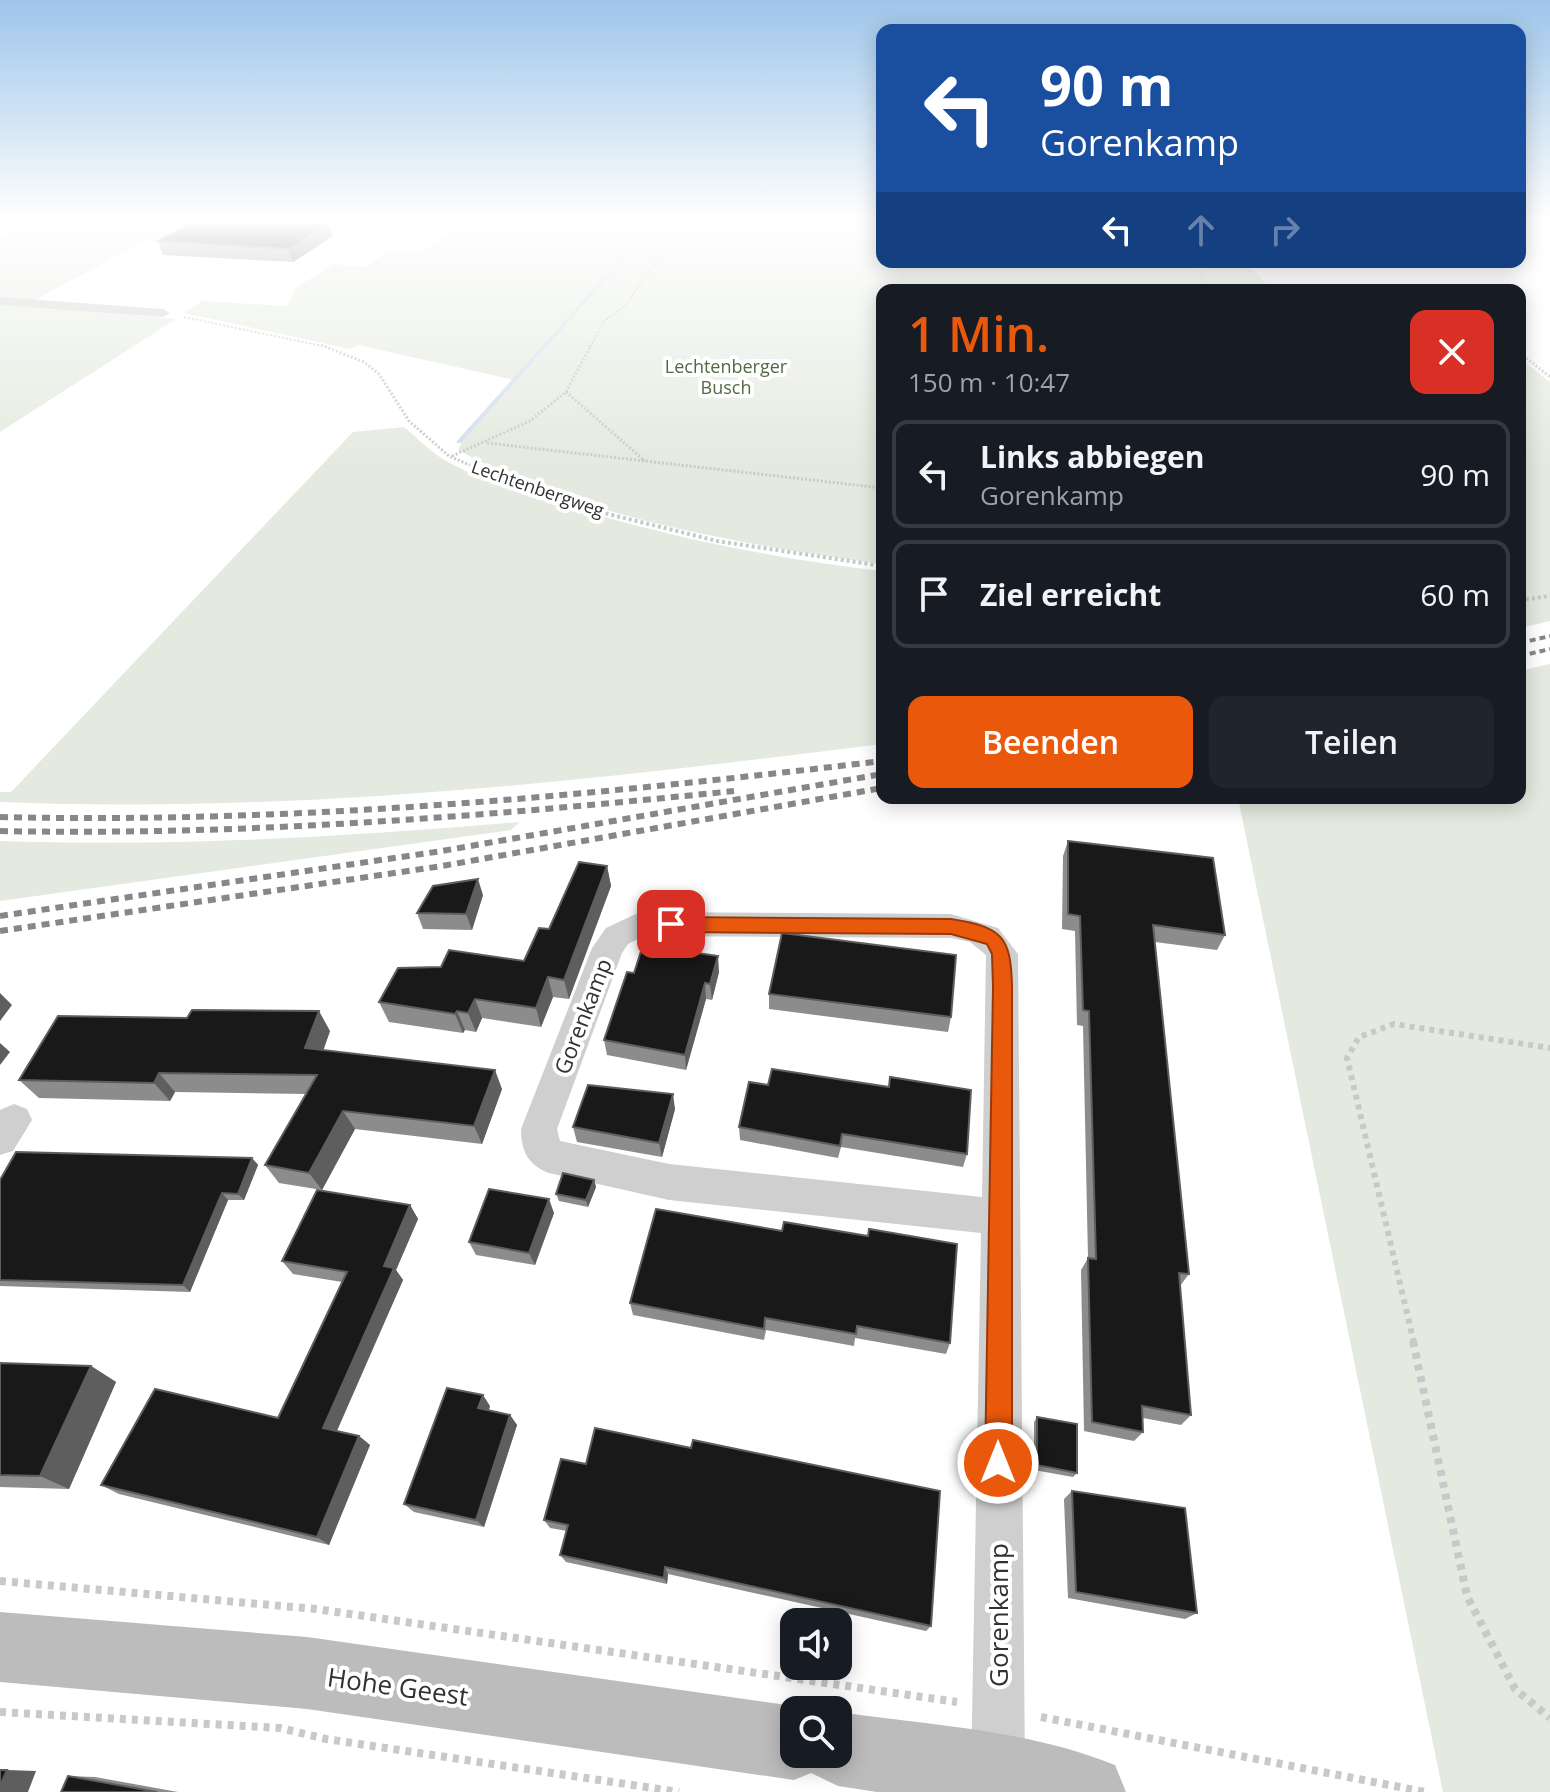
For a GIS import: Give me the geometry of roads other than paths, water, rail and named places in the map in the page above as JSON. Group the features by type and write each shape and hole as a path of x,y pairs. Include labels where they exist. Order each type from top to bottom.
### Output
{"street":[{"path":"22,303 163,313"},
{"name":"Gorenkamp","path":"998,1740 1002,954 994,939 975,930 936,926 640,924 617,936 608,948 539,1129 539,1145 549,1156 669,1182 999,1217"},
{"name":"Hohe Geest","path":"0,1647 307,1673 780,1741"},
{"path":"852,1748 998,1740 1088,1792"}],"waterway":[{"path":"459,442 583,303"}],"railway":[{"path":"1526,642 1550,636"},
{"path":"1526,655 1550,649"},
{"path":"0,817 111,818 332,812 662,786 876,762"},
{"path":"0,916 442,851 876,775"},
{"path":"0,931 442,866 876,789"},
{"path":"0,831 276,827 551,808 734,791"}],"park label":[{"name":"Lechtenberger Busch","path":"726,376"}]}
